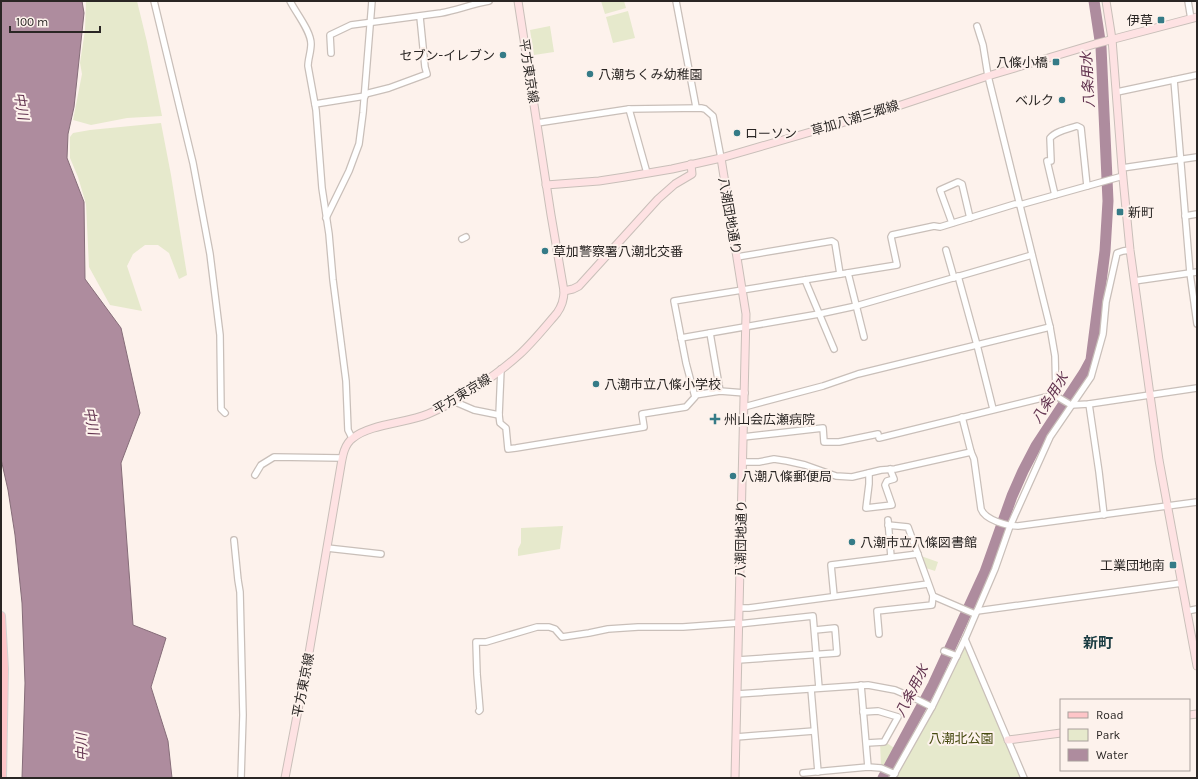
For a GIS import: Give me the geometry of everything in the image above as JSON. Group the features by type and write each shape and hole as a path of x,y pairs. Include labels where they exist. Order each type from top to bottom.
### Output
{"main road":[{"name":"平方東京線","path":"285,778 310,653 342,458 347,445 352,438 358,434 427,415 472,390 521,353 557,313 562,303 564,291 518,1"},
{"path":"1106,1 1112,39 1122,168 1134,281 1160,460 1197,666"},
{"name":"草加八潮三郷線","path":"546,185 599,181 721,158 886,110 988,76 1112,39 1194,18"},
{"name":"八潮団地通り","path":"721,158 746,314 735,778"},
{"path":"564,291 579,286 658,198 692,174 691,164"},
{"path":"1,616 4,676 2,778"},
{"path":"1008,740 1060,733"}],"street":[{"path":"154,1 193,163 210,254 220,334 221,409 225,413"},
{"path":"290,1 307,31 311,43 308,59 309,76 315,104 320,146 322,188 346,381 348,430 352,438"},
{"path":"326,219 350,171 359,144 365,95 372,1"},
{"path":"330,52 330,35 351,25 420,17 455,11 473,4 489,1"},
{"path":"676,1 696,107"},
{"path":"1188,1 1194,18"},
{"path":"315,104 365,95 427,74 420,17"},
{"path":"977,26 983,45 988,76 1050,327 1055,356 1056,396"},
{"path":"1117,92 1197,75"},
{"path":"1174,80 1190,273 1197,324"},
{"path":"537,123 629,109 696,107 705,109 713,116 721,158"},
{"path":"629,109 647,173"},
{"path":"1055,195 1047,162 1051,161 1050,138 1056,133 1077,126 1081,128 1087,186"},
{"path":"1122,168 1197,157"},
{"path":"501,369 499,415 500,423 506,428 508,449 644,427 642,414 686,407 695,397 686,363 674,301 897,264 891,237 892,235 934,226 940,227 1016,204 1023,204 1123,176"},
{"path":"952,223 940,190 958,182 962,184 970,218"},
{"path":"1185,216 1197,214"},
{"path":"737,257 832,242 835,243 840,274"},
{"path":"946,250 977,345 993,409"},
{"path":"804,772 868,767 881,768 893,776 955,655 965,639 995,569 1010,526 1050,437 1071,404 1091,377 1103,334 1106,302 1117,253 1130,250"},
{"path":"681,338 819,314 856,306 1032,255"},
{"path":"1134,281 1197,272"},
{"path":"848,273 864,337"},
{"path":"805,280 834,349"},
{"path":"744,407 823,386 858,374 1050,327"},
{"path":"710,333 720,391"},
{"path":"743,437 823,428 824,442 839,442 878,436 1050,396 1056,396 1071,404 1089,404 1197,388"},
{"path":"695,395 720,391 745,392"},
{"path":"453,401 474,410 499,415"},
{"path":"1089,404 1100,472 1104,515"},
{"path":"962,417 974,459 981,509 987,517 1010,526 1197,502"},
{"path":"743,462 759,462 774,459 787,460 836,476 852,477 971,452"},
{"path":"255,475 261,465 274,458 342,458"},
{"path":"869,473 866,508 892,505 884,485 887,481 894,479 890,469"},
{"path":"879,634 877,611 932,605 933,596 908,527 888,523 891,557"},
{"path":"234,540 240,592 242,715 241,778"},
{"path":"327,548 381,554"},
{"path":"834,596 831,565 918,554"},
{"path":"933,596 975,613 1182,583"},
{"path":"739,608 749,608 928,584"},
{"path":"1187,611 1197,609"},
{"path":"479,711 480,702 476,642 486,642 537,627 550,627 555,629 562,637 608,629 683,627 813,616 819,688"},
{"path":"738,660 837,653 835,628 815,630"},
{"path":"965,639 1024,778"},
{"path":"944,651 955,655"},
{"path":"861,685 868,767"},
{"path":"737,694 868,685 896,690 916,698 930,706"},
{"path":"811,689 818,772"},
{"path":"863,712 878,711 898,717 884,742 866,743"},
{"path":"736,737 814,731"}],"green space":[{"path":"86,1 137,1 162,116 127,118 91,125 73,120 82,74 80,63 85,30"},
{"path":"601,1 624,1 626,8 605,14"},
{"path":"628,11 635,38 613,43 606,17"},
{"path":"550,26 554,52 534,55 530,30"},
{"path":"161,123 187,275 179,279 169,253 158,245 145,245 133,254 127,266 142,311 110,305 89,267 86,204 78,177 70,158 70,137 73,133 90,130"},
{"path":"563,526 560,549 518,556 518,549 521,543 521,528"},
{"path":"921,556 938,562 935,571 926,568"},
{"name":"八潮北公園","path":"964,644 1023,778 894,778"},
{"path":"880,741 884,741 897,750 887,769 881,767"}],"water":[{"name":"中川","path":"1,1 82,1 84,13 74,107 68,134 67,158 84,202 85,279 121,328 140,413 121,463 133,625 166,638 151,687 168,741 172,778 22,778 25,683 22,603 15,535 8,490 1,459"}],"waterway":[{"name":"八条用水","path":"883,778 933,685 985,572 1012,496 1023,471 1036,446 1091,360 1105,251 1108,201 1101,47 1094,1"}],"place":[{"name":"伊草","path":"1161,20"},
{"name":"セブン-イレブン","path":"503,55"},
{"name":"八條小橋","path":"1056,62"},
{"name":"八潮ちくみ幼稚園","path":"590,74"},
{"name":"ベルク","path":"1062,100"},
{"name":"ローソン","path":"737,133"},
{"name":"新町","path":"1120,212"},
{"name":"草加警察署八潮北交番","path":"545,251"},
{"name":"八潮市立八條小学校","path":"596,384"},
{"name":"州山会広瀬病院","path":"715,419"},
{"name":"八潮八條郵便局","path":"733,476"},
{"name":"八潮市立八條図書館","path":"852,542"},
{"name":"工業団地南","path":"1173,565"}],"district":[{"name":"新町","path":"1098,643"}]}
